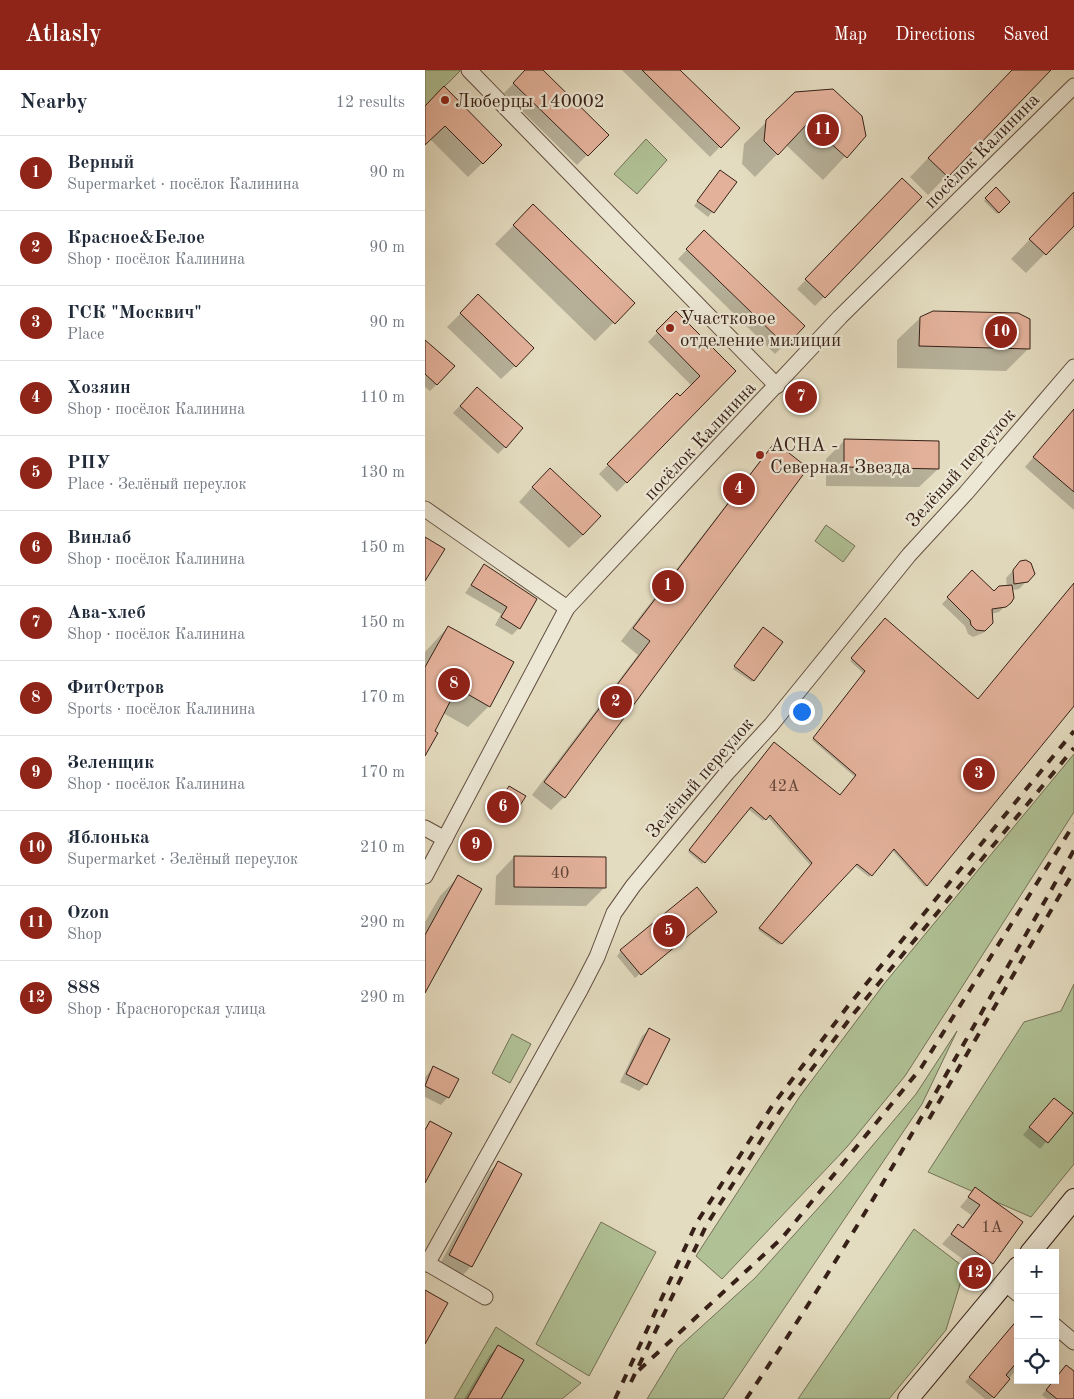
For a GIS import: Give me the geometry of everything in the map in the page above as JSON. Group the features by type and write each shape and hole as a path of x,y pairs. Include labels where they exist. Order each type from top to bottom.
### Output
{"street":[{"path":"469,70 777,386"},
{"name":"посёлок Калинина","path":"425,876 567,608 840,317 1074,86"},
{"name":"Зелёный переулок","path":"426,1263 580,990 597,957 614,914 633,886 690,816 771,725 909,555 966,493 1074,367"},
{"path":"425,509 567,608"},
{"path":"425,828 445,839"},
{"path":"1033,1249 1074,1199"},
{"path":"426,1263 485,1297"},
{"path":"908,1399 1011,1288"},
{"path":"1059,1329 1074,1342"}],"green space":[{"path":"425,70 461,70 425,106"},
{"path":"646,139 667,160 637,194 614,174"},
{"path":"826,525 855,546 843,562 815,541"},
{"path":"1074,754 1074,812 905,1076 847,1147 722,1279 696,1256 800,1096 884,984"},
{"path":"1074,984 1074,1164 1031,1217 928,1172 1024,1022 1061,1011"},
{"path":"957,1031 922,1104 723,1399 647,1399 678,1348 755,1278 840,1184 916,1094"},
{"path":"512,1034 531,1044 510,1083 492,1073"},
{"path":"601,1222 656,1252 589,1376 536,1344"},
{"path":"914,1229 965,1268 946,1330 889,1399 798,1399"},
{"path":"496,1327 581,1383 562,1399 454,1399"}],"building":[{"path":"525,70 543,70 609,135 588,156 513,83"},
{"path":"642,70 680,70 740,128 721,148"},
{"path":"1012,70 1051,70 948,177 928,158"},
{"path":"444,86 502,145 483,164 445,126 425,145 425,106"},
{"path":"833,89 862,116 866,136 847,158 808,123 778,155 764,141 766,120 795,92"},
{"path":"720,170 737,182 714,213 697,201"},
{"path":"902,178 922,197 825,298 805,279"},
{"path":"996,187 1010,202 999,213 985,198"},
{"path":"1074,192 1074,226 1046,255 1029,239"},
{"path":"533,204 635,303 615,324 513,225"},
{"path":"704,230 805,326 786,346 686,249"},
{"path":"478,294 534,348 516,367 460,313"},
{"path":"676,311 736,371 627,483 607,464 677,393 680,396 700,376 656,331"},
{"path":"933,311 1018,313 1030,319 1030,349 919,346 920,317"},
{"path":"425,340 455,366 437,385 425,374"},
{"path":"477,387 523,428 506,448 460,406"},
{"path":"1074,409 1074,492 1033,457"},
{"path":"844,439 939,441 939,469 844,467"},
{"path":"775,442 808,468 565,798 544,782 650,641 633,628"},
{"path":"550,468 601,516 583,535 532,487"},
{"path":"425,537 445,549 425,581"},
{"path":"1026,560 1031,563 1035,574 1028,582 1014,584 1013,570 1020,561"},
{"path":"484,564 537,599 520,629 501,617 507,607 471,585"},
{"path":"972,570 994,591 999,586 1012,585 1014,598 1006,607 992,609 993,623 985,631 976,630 971,625 970,620 947,597"},
{"path":"1074,583 1074,706 927,886 894,849 872,876 857,864 782,944 759,928 812,863 770,815 766,820 751,807 705,863 689,850 774,742 840,795 856,775 813,738 865,671 851,658 885,618 978,699"},
{"path":"448,626 514,662 490,707 457,688 435,731 438,733 425,756 425,667"},
{"path":"763,627 783,642 754,681 734,666"},
{"path":"509,786 526,796 512,818 495,808"},
{"path":"514,856 606,857 606,888 514,887"},
{"path":"458,875 482,889 425,993 425,935"},
{"path":"697,887 717,912 641,975 620,950"},
{"path":"649,1028 670,1039 647,1085 626,1074"},
{"path":"433,1066 459,1079 449,1098 425,1086"},
{"path":"1054,1098 1073,1113 1048,1143 1029,1127"},
{"path":"430,1121 452,1133 425,1183 425,1130"},
{"path":"498,1161 522,1174 472,1267 449,1255"},
{"path":"975,1187 1023,1222 993,1264 951,1234 958,1224 963,1228 980,1205 968,1197"},
{"path":"425,1290 448,1303 425,1344"},
{"path":"1014,1324 1014,1366 1006,1375 1010,1379 994,1398 969,1377"},
{"path":"498,1345 524,1360 501,1399 467,1399"},
{"path":"1066,1365 1074,1371 1074,1399 1057,1399 1046,1390 1051,1384 1059,1384 1059,1374"}],"railway":[{"path":"615,1399 697,1222 772,1106 848,1006 1074,731"},
{"path":"631,1382 707,1224 780,1111 855,1012 1074,748"},
{"path":"639,1370 782,1238 921,1068 1074,824"},
{"path":"746,1399 875,1197 1074,850"},
{"path":"929,1119 1074,871"}],"place":[{"name":"Люберцы 140002","path":"445,100"},
{"name":"Ozon","path":"823,130"},
{"name":"Участковое отделение милиции","path":"670,328"},
{"name":"Яблонька","path":"1001,332"},
{"name":"Ава-хлеб","path":"801,397"},
{"name":"АСНА - Северная Звезда","path":"760,455"},
{"name":"Хозяин","path":"739,489"},
{"name":"Верный","path":"668,586"},
{"name":"ФитОстров","path":"454,684"},
{"name":"Красное&Белое","path":"616,702"},
{"name":"ГСК \"Москвич\"","path":"979,774"},
{"name":"Винлаб","path":"503,807"},
{"name":"Зеленщик","path":"476,845"},
{"name":"РПУ","path":"669,931"},
{"name":"888","path":"975,1273"}]}
